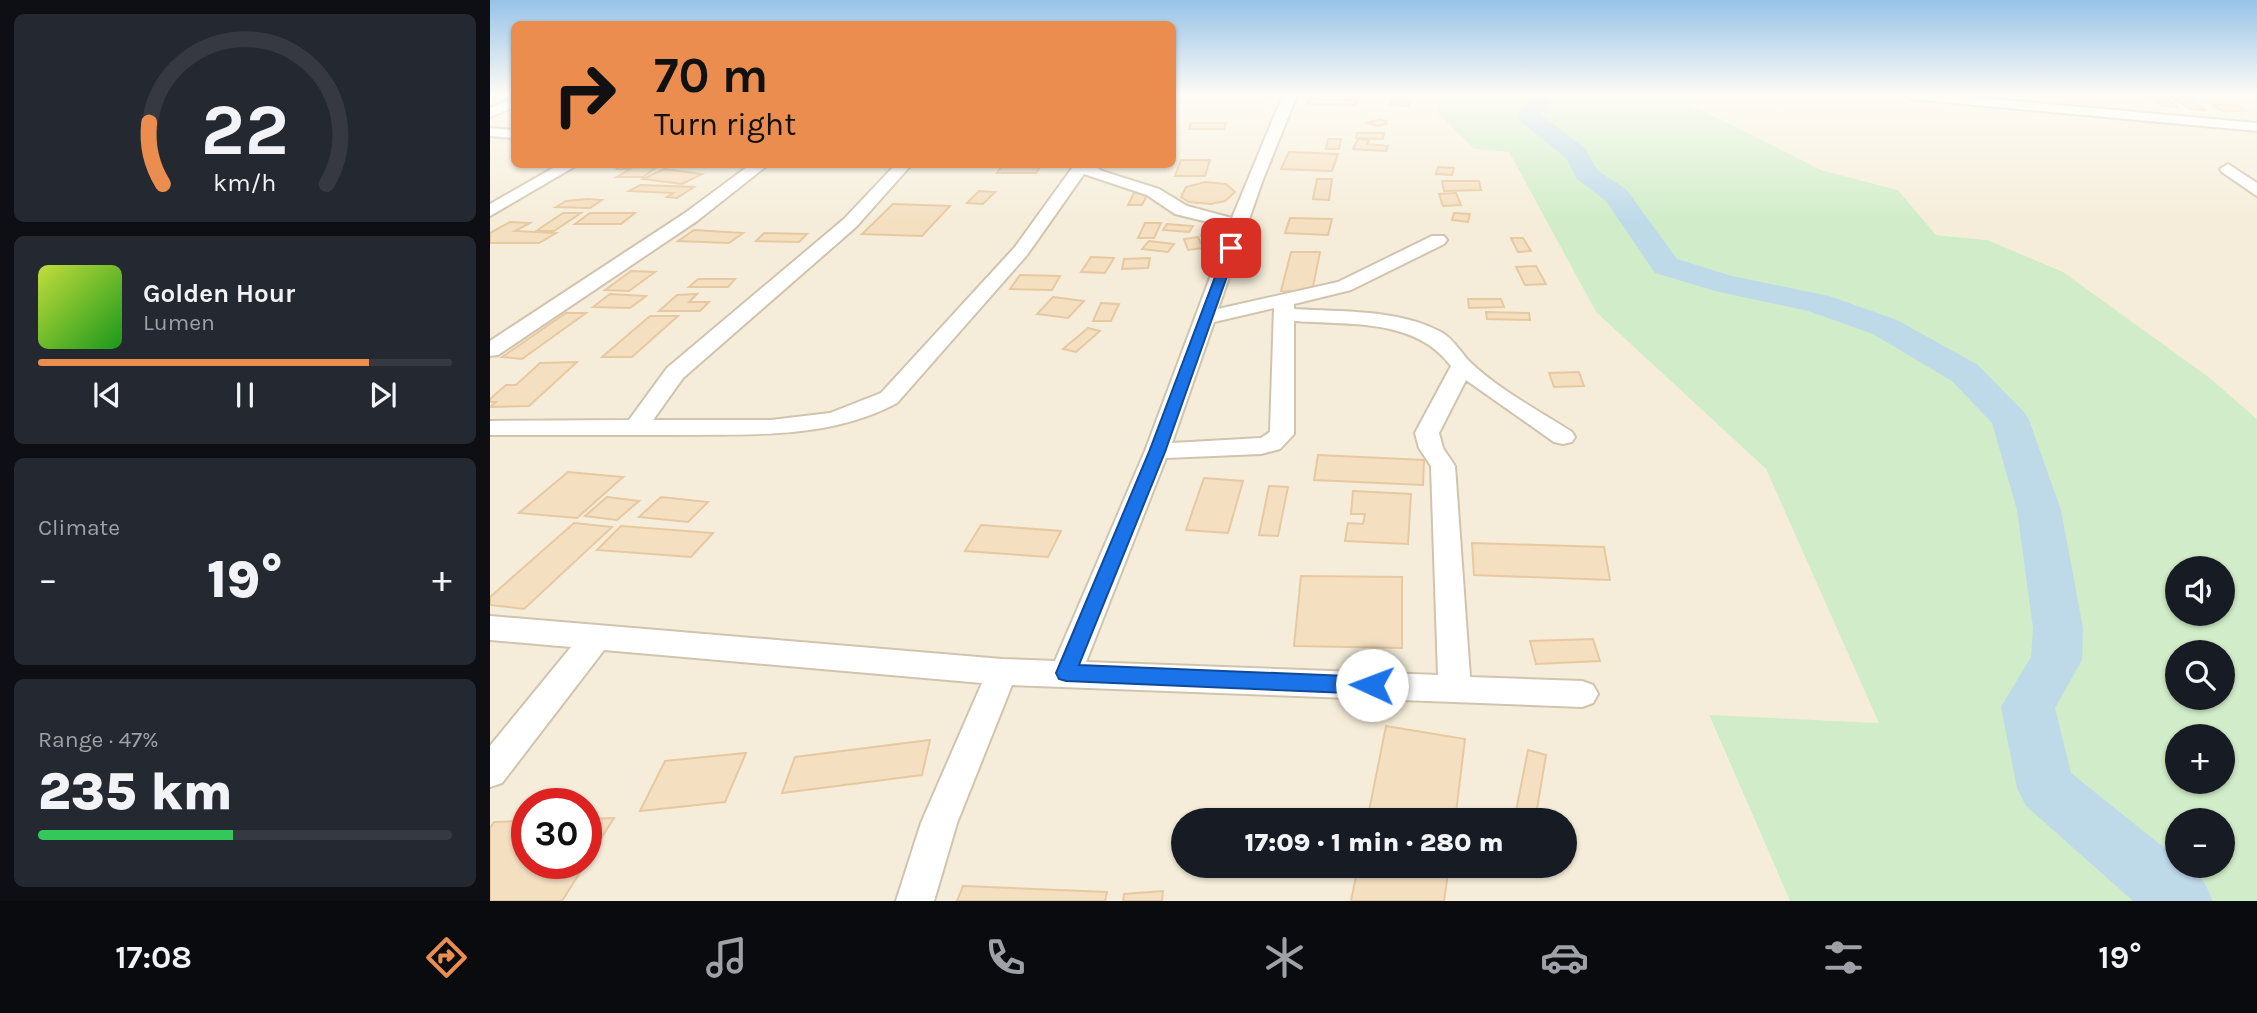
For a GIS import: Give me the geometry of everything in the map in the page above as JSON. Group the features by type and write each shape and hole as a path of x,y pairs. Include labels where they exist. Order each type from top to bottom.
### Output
{"street":[{"path":"1066,673 1157,452 1274,137"},
{"path":"490,211 565,168"},
{"path":"490,350 691,217 757,168"},
{"path":"636,427 675,373 850,223 901,168"},
{"path":"490,428 771,427 834,420 881,402 920,366 1021,251 1080,168"},
{"path":"1087,168 1096,174 1153,192 1181,210 1240,225"},
{"path":"2228,169 2257,191"},
{"path":"1206,318 1284,307 1360,280 1438,240"},
{"path":"1284,307 1407,325 1433,336 1447,346 1462,366 1498,394 1563,437"},
{"path":"1157,452 1261,446 1276,440 1282,434 1284,307"},
{"path":"1455,689 1443,466 1426,440 1427,433 1462,366"},
{"path":"490,628 1002,672 1582,694"},
{"path":"490,772 596,638"},
{"path":"915,901 939,823 1002,672"}],"shaded area":[{"path":"490,137 511,137 511,168 1176,168 1176,137 1482,137 1509,152 1596,312 1766,469 1880,723 1709,716 1790,901 490,901"},
{"path":"1756,137 2257,137 2257,419 2211,379 1987,240 1936,235 1898,190 1821,170"}],"green space":[{"path":"1462,137 1756,137 1821,170 1898,190 1936,235 1987,240 2063,272 2211,379 2257,419 2257,901 1790,901 1709,715 1879,723 1766,469 1596,312 1509,152 1474,149"}],"building":[{"path":"1356,137 1383,137 1383,139"},
{"path":"1328,139 1341,139 1339,149 1326,149"},
{"path":"1358,139 1369,140 1367,144 1388,146 1386,151 1353,149"},
{"path":"1289,152 1338,154 1332,171 1281,169"},
{"path":"1181,160 1210,160 1205,176 1175,176"},
{"path":"1438,167 1454,168 1452,175 1436,174"},
{"path":"655,168 643,177 617,177 630,169 617,169"},
{"path":"1000,168 1039,168 1036,173 997,173"},
{"path":"664,169 702,174 682,184 643,179"},
{"path":"1317,179 1332,179 1329,200 1313,199"},
{"path":"1442,181 1479,181 1481,190 1444,191"},
{"path":"1205,182 1226,184 1235,192 1225,201 1211,204 1189,202 1181,197 1186,187"},
{"path":"640,185 694,187 677,198 667,197 673,193 629,191"},
{"path":"979,191 995,192 983,204 967,203"},
{"path":"1134,193 1148,194 1142,205 1128,205"},
{"path":"1456,193 1461,205 1443,206 1439,194"},
{"path":"602,200 590,208 556,207 566,201"},
{"path":"893,204 950,206 922,236 862,234"},
{"path":"563,213 581,213 554,231 536,231"},
{"path":"590,213 635,213 621,224 575,224"},
{"path":"1454,213 1470,214 1468,222 1452,220"},
{"path":"1290,218 1332,219 1328,235 1285,233"},
{"path":"510,222 530,223 515,231 556,233 539,243 490,243 490,233"},
{"path":"1145,223 1161,223 1154,238 1138,238"},
{"path":"1167,224 1193,226 1189,232 1163,230"},
{"path":"1203,229 1224,229 1223,236 1201,236"},
{"path":"694,230 743,233 729,243 678,241"},
{"path":"764,233 807,234 799,242 756,241"},
{"path":"1198,237 1203,248 1188,250 1184,239"},
{"path":"1511,238 1523,238 1531,251 1518,252"},
{"path":"1149,241 1174,244 1168,252 1142,249"},
{"path":"1291,252 1320,252 1312,292 1281,291"},
{"path":"1091,257 1114,258 1105,273 1081,272"},
{"path":"1150,258 1148,268 1122,269 1124,259"},
{"path":"1536,266 1546,284 1525,285 1516,267"},
{"path":"631,271 655,272 629,291 605,290"},
{"path":"1020,275 1060,276 1052,290 1010,289"},
{"path":"698,279 735,279 728,287 689,287"},
{"path":"610,294 646,296 630,308 593,307"},
{"path":"697,294 689,302 709,302 700,311 659,311 677,295"},
{"path":"1053,297 1084,301 1068,318 1037,314"},
{"path":"1468,299 1501,299 1504,307 1469,308"},
{"path":"1101,303 1119,304 1111,321 1093,321"},
{"path":"1486,312 1529,313 1530,320 1487,319"},
{"path":"566,313 586,313 522,359 502,357"},
{"path":"650,316 678,316 632,357 602,357"},
{"path":"1088,328 1100,331 1076,352 1063,349"},
{"path":"577,362 529,406 490,407 496,402 490,402 490,399 506,385 516,385 540,363"},
{"path":"1579,372 1584,386 1554,387 1549,373"},
{"path":"1318,455 1424,460 1423,485 1314,480"},
{"path":"568,472 623,477 577,518 519,513"},
{"path":"1204,478 1243,481 1228,533 1186,530"},
{"path":"1269,486 1288,487 1278,536 1259,535"},
{"path":"1353,491 1411,494 1408,544 1345,541 1348,523 1363,524 1365,514 1351,514"},
{"path":"607,497 639,501 617,520 585,516"},
{"path":"661,497 708,502 688,522 639,517"},
{"path":"574,523 612,527 524,609 490,605 490,597"},
{"path":"981,525 1061,531 1048,557 965,551"},
{"path":"621,526 713,533 691,557 597,550"},
{"path":"1472,543 1604,547 1610,580 1474,575"},
{"path":"1301,576 1402,577 1402,648 1294,646"},
{"path":"1593,639 1600,661 1536,664 1530,641"},
{"path":"1386,726 1465,739 1457,808 1370,808"},
{"path":"930,740 922,775 782,793 795,757"},
{"path":"1528,750 1546,755 1537,808 1517,808"},
{"path":"746,753 725,802 640,811 665,761"},
{"path":"602,818 614,818 602,837"},
{"path":"511,821 511,879 576,879 562,901 490,901 490,828 494,822"},
{"path":"1356,878 1447,878 1444,901 1351,901"},
{"path":"963,886 1107,892 1105,901 957,901"},
{"path":"1163,891 1162,901 1123,901 1124,894"}],"waterway":[{"path":"1555,137 1577,154 1586,174 1616,195 1666,266 1726,284 1817,303 1885,327 1965,373 2010,420 2039,510 2058,628 2056,660 2028,707 2046,788 2181,901"}],"route":[{"path":"1231,248 1157,452 1066,673 1372,685"}]}
